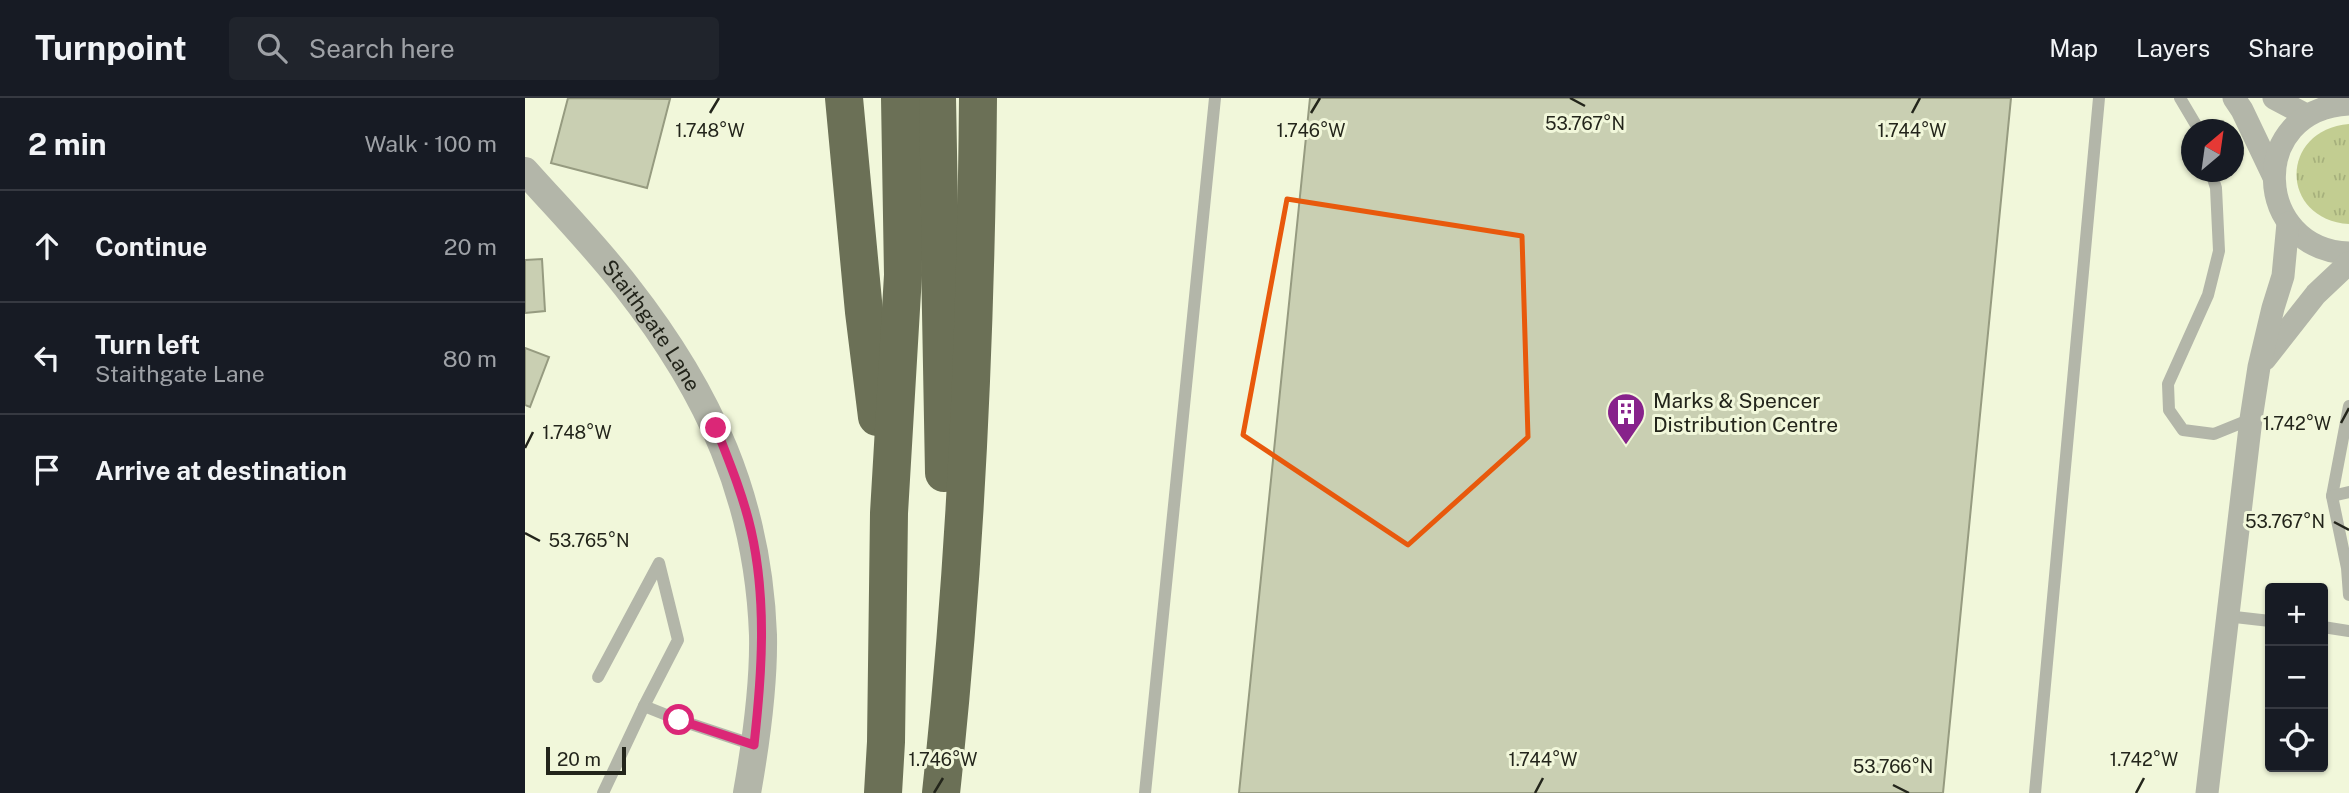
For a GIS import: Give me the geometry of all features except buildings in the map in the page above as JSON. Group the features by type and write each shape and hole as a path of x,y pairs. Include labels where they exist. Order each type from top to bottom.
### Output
{"highway":[{"path":"844,98 864,312 889,513"},
{"path":"883,793 889,513 903,275 900,98"},
{"path":"937,98 949,723"},
{"path":"941,793 949,723 973,380 978,98"}],"street":[{"path":"2234,98 2273,176"},
{"path":"2274,98 2306,115"},
{"path":"2349,104 2332,105 2306,115 2285,136 2273,176 2275,194 2288,223 2307,241 2322,249 2349,253"},
{"name":"Staithgate Lane","path":"525,171 625,285 658,329 692,381 716,428 739,489 751,531 763,637 747,793"},
{"path":"2207,793 2251,419 2259,367 2283,276 2288,223"},
{"path":"2259,367 2316,294 2349,263"}],"lane":[{"path":"1145,793 1215,98"},
{"path":"2035,793 2099,98"},
{"path":"2180,98 2192,119"},
{"path":"2214,182 2219,251 2208,295 2168,384 2169,410 2183,430 2214,434 2251,419"},
{"path":"2349,406 2332,496 2347,568 2349,595"},
{"path":"2332,496 2349,492"},
{"path":"598,677 659,563 678,640 603,793"},
{"path":"2226,616 2265,620"},
{"path":"2328,628 2349,631"},
{"path":"644,706 754,745"}],"highlighted area":[{"path":"1287,199 1522,236 1528,437 1408,545 1243,435"}],"green space":[{"path":"2349,124 2349,224 2326,219 2310,207 2300,192 2297,174 2300,157 2310,141 2326,130"}],"place":[{"name":"Marks & Spencer Distribution Centre","path":"1626,446"}],"route":[{"path":"679,720 754,745 763,637 759,584 751,531 739,489 716,428"}]}
